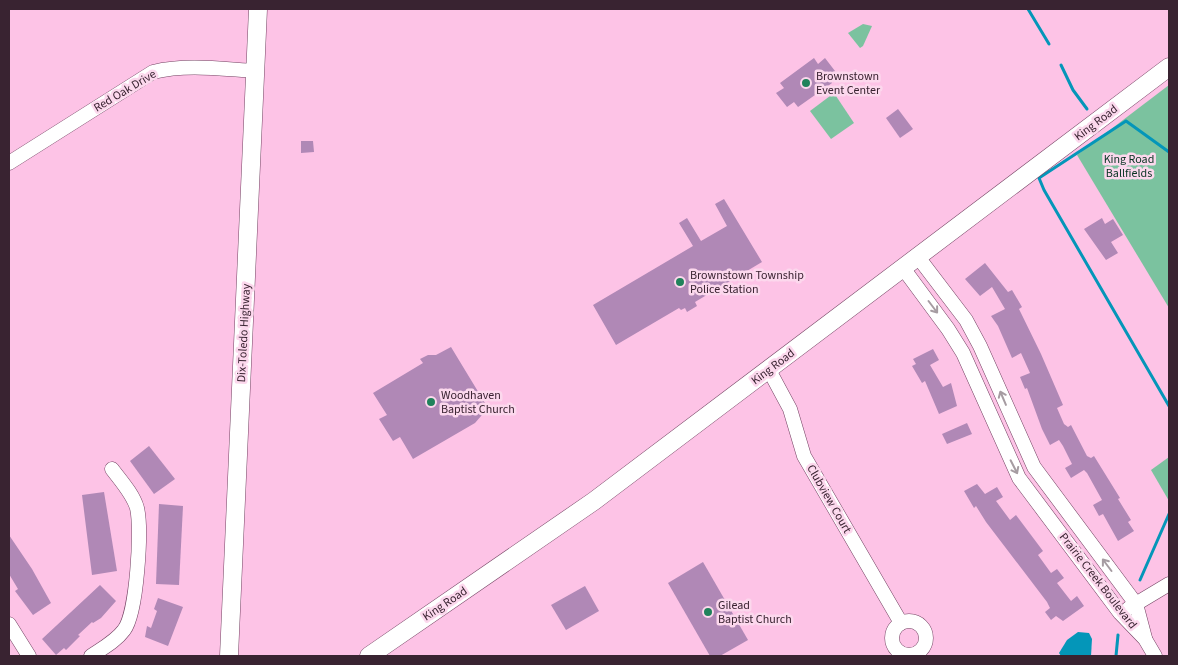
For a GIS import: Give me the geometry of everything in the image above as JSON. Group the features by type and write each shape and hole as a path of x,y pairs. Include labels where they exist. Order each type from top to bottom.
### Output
{"main road":[{"name":"Dix-Toledo Highway","path":"229,656 258,9"},
{"name":"King Road","path":"369,656 586,507 1169,67"}],"street":[{"name":"Red Oak Drive","path":"9,163 153,72 172,68 196,67 256,71"},
{"name":"Prairie Creek Boulevard","path":"918,257 966,320 980,346 1034,467 1136,604 1146,639 1155,656"},
{"name":"Prairie Creek Boulevard","path":"903,268 948,329 963,353 1019,478 1120,613 1146,639"},
{"path":"963,353 980,346"},
{"name":"Clubview Court","path":"769,370 790,409 804,456 901,623"},
{"path":"1001,440 1018,434"},
{"path":"91,656 113,642 124,631 134,605 138,512 130,493 112,469"},
{"name":"Prairie Creek Boulevard","path":"1052,523 1066,511"},
{"path":"1120,613 1169,584"},
{"path":"9,624 27,656"}],"green space":[{"path":"863,24 872,26 863,46 860,48 848,33"},
{"name":"King Road Ballfields","path":"1169,85 1169,308 1077,155"},
{"path":"834,93 854,123 831,139 810,111"},
{"path":"1169,457 1169,501 1151,470"}],"water":[{"path":"1078,632 1089,633 1092,639 1091,656 1061,656 1059,653 1067,640"}],"building":[{"name":"Brownstown Event Center","path":"814,58 818,64 825,58 835,71 828,77 832,83 798,107 794,102 787,107 776,93 784,88 780,83"},
{"path":"898,109 913,129 900,138 886,118"},
{"path":"301,141 313,141 314,152 301,153"},
{"name":"Brownstown Township Police Station","path":"724,199 762,262 695,302 697,306 687,312 685,308 681,310 679,308 616,345 593,305 693,246 679,223 687,218 701,241 727,226 715,204"},
{"path":"1102,218 1105,224 1113,219 1123,235 1111,242 1118,253 1106,260 1084,229"},
{"path":"985,263 1008,292 1012,290 1022,307 1019,309 1063,405 1057,408 1064,424 1068,427 1071,425 1087,456 1091,458 1094,456 1131,520 1128,522 1134,531 1118,541 1103,514 1099,516 1093,505 1102,500 1087,473 1084,470 1071,478 1065,468 1072,464 1063,446 1059,440 1050,445 1042,429 1027,388 1025,389 1020,377 1030,373 1021,353 1012,358 998,326 991,316 1005,309 992,287 980,296 965,279"},
{"name":"Woodhaven Baptist Church","path":"451,347 488,408 475,423 413,459 400,437 393,441 379,419 387,415 373,393 423,363 420,359 428,355 436,355"},
{"path":"933,349 939,360 930,365 943,387 951,383 957,406 939,414 925,381 922,383 912,366 916,364 913,359"},
{"path":"967,423 972,434 947,444 942,434"},
{"path":"149,446 175,479 154,494 130,461"},
{"path":"977,484 985,494 997,487 1003,497 996,501 1010,520 1016,515 1043,551 1038,555 1051,573 1057,569 1064,578 1057,583 1071,601 1077,596 1084,606 1063,621 1056,616 1051,620 1045,612 1050,608 1047,602 976,506 974,508 964,491"},
{"path":"104,492 117,571 92,575 82,495"},
{"path":"159,504 183,506 179,585 156,584"},
{"path":"9,535 32,569 51,603 33,615 15,591 18,589 9,574"},
{"name":"Gilead Baptist Church","path":"703,562 748,640 720,656 710,656 668,583"},
{"path":"100,585 116,601 101,618 92,622 78,635 80,636 66,650 64,648 56,655 42,639"},
{"path":"585,586 599,611 566,630 551,605"},
{"path":"158,598 183,607 168,646 145,637 147,626 151,628 157,611 154,609"}],"waterway":[{"path":"1028,9 1049,44"},
{"path":"1061,65 1073,90 1087,109"},
{"path":"1169,152 1126,121 1039,178 1044,190 1169,406"},
{"path":"1140,580 1169,514"},
{"path":"1116,656 1118,635"}],"place":[{"name":"Brownstown Event Center","path":"806,83"},
{"name":"Brownstown Township Police Station","path":"680,282"},
{"name":"Woodhaven Baptist Church","path":"431,402"},
{"name":"Gilead Baptist Church","path":"708,612"}]}
